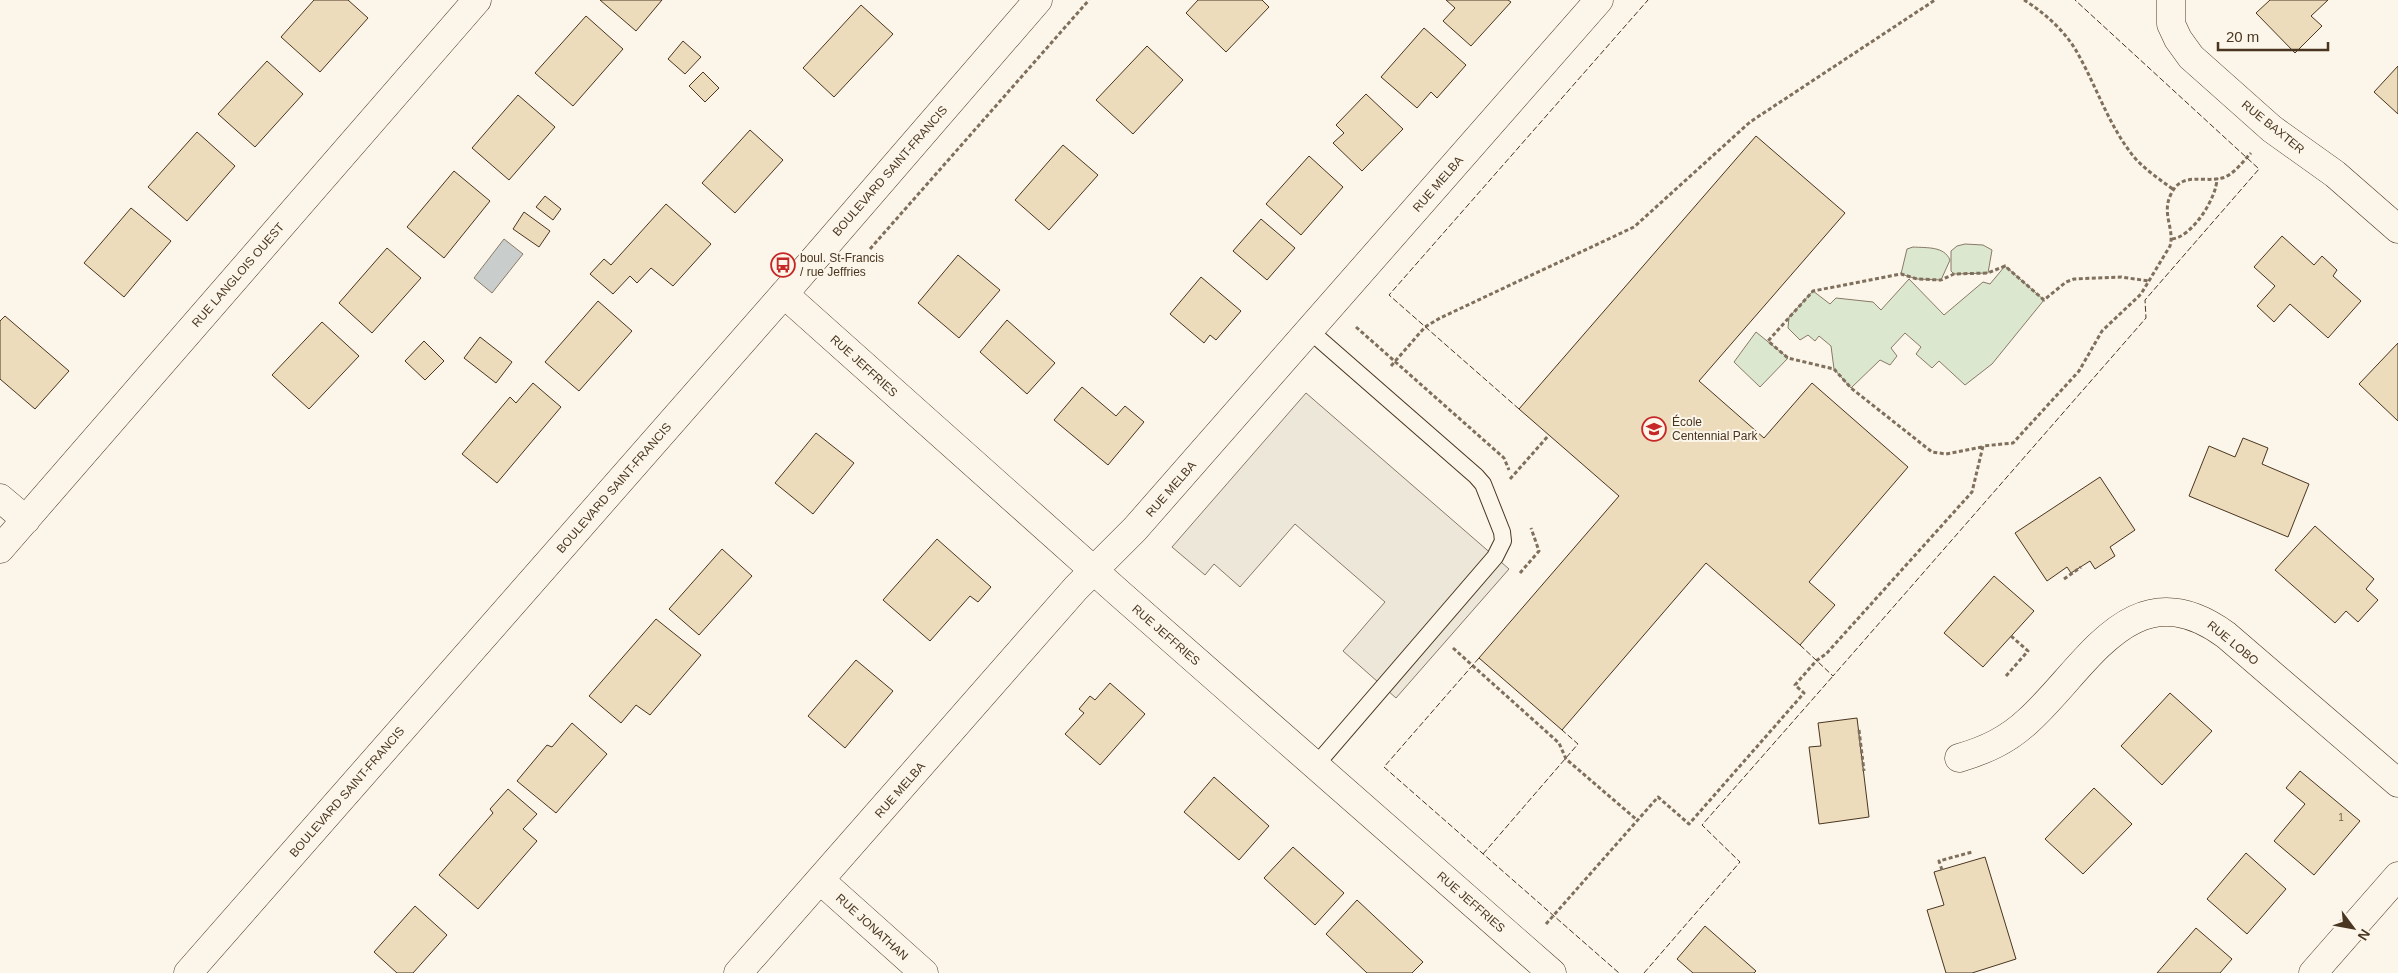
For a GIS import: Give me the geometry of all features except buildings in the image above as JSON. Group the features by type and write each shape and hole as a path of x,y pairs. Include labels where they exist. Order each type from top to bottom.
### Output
{"street":[{"name":"RUE LANGLOIS OUEST","path":"0,549 477,0"},
{"name":"BOULEVARD SAINT-FRANCIS","path":"188,973 784,294 1038,0"},
{"name":"RUE MELBA","path":"738,973 1094,570 1135,529 1599,0"},
{"name":"RUE BAXTER","path":"2170,4 2171,24 2178,39 2191,57 2272,129 2335,174 2398,229"},
{"name":"RUE JEFFRIES","path":"784,294 1315,766 1552,973"},
{"path":"0,498 26,520"},
{"name":"RUE LOBO","path":"1959,758 2001,742 2015,733 2086,659 2128,621 2147,615 2169,612 2207,621 2226,635 2398,783"},
{"path":"2313,973 2398,876"},
{"name":"RUE JONATHAN","path":"820,880 924,973"}],"lane":[{"path":"1310,331 1476,476 1483,484 1502,532 1503,540 1495,558 1315,766"}],"path":[{"path":"869,250 1089,0"},
{"path":"1388,370 1425,327 1440,318 1634,227 1750,122 1935,0"},
{"path":"2024,0 2036,8 2077,52 2111,125 2129,152 2143,166 2174,190"},
{"path":"2150,281 2121,276 2074,280 2062,286 2044,300 2005,266 1988,273 1954,274 1941,280 1917,279 1901,274 1813,291 1768,341 1788,358 1834,369 1851,388 1932,452 1946,454 1983,446 2013,443 2079,371 2102,331 2141,294 2150,281 2162,262 2172,239 2166,208 2178,183 2190,178 2223,178 2234,171 2256,146"},
{"path":"2172,239 2186,235 2213,200 2217,189 2217,178"},
{"path":"1352,323 1504,458 1516,486"},
{"path":"1508,482 1549,435"},
{"path":"1553,915 1658,797 1689,824 1804,693 1795,685 1816,661 1826,654 1972,492 1983,446"},
{"path":"1520,573 1539,551 1529,523"},
{"path":"2064,579 2081,567"},
{"path":"2006,676 2028,651 2011,636"},
{"path":"1448,656 1460,641"},
{"path":"1450,645 1559,743 1566,759 1637,820"},
{"path":"1859,730 1864,771"},
{"path":"1942,870 1939,861 1972,852"}],"green space":[{"path":"1965,244 1983,245 1992,250 1988,273 1954,274 1951,271 1951,251 1957,246"},
{"path":"1913,247 1939,250 1947,255 1950,260 1941,280 1917,279 1901,274 1907,249"},
{"path":"2005,266 2044,300 1992,364 1965,385 1939,361 1932,368 1916,354 1921,347 1905,333 1891,348 1897,356 1890,365 1880,360 1851,388 1834,369 1831,346 1819,336 1815,341 1808,335 1800,340 1788,328 1789,317 1813,291 1830,304 1836,298 1873,302 1881,310 1909,279 1944,315 1983,282 1990,284"},
{"path":"1756,332 1788,358 1760,387 1734,362"}],"shaded area":[{"path":"504,239 523,254 492,293 474,278"},
{"path":"1306,393 1509,569 1396,698 1343,651 1385,602 1295,524 1240,587 1214,564 1205,575 1172,547"}],"fence":[{"path":"1519,409 1389,295 1648,0"},
{"path":"1800,645 1833,676 2146,318 2145,300 2259,169 2075,0"},
{"path":"1479,658 1384,767 1619,973"},
{"path":"1644,973 1740,862 1702,825 1833,676"},
{"path":"1483,854 1578,744 1562,730"}],"place":[{"name":"boul. St-Francis / rue Jeffries","path":"783,265"},
{"name":"École Centennial Park","path":"1654,429"}]}
